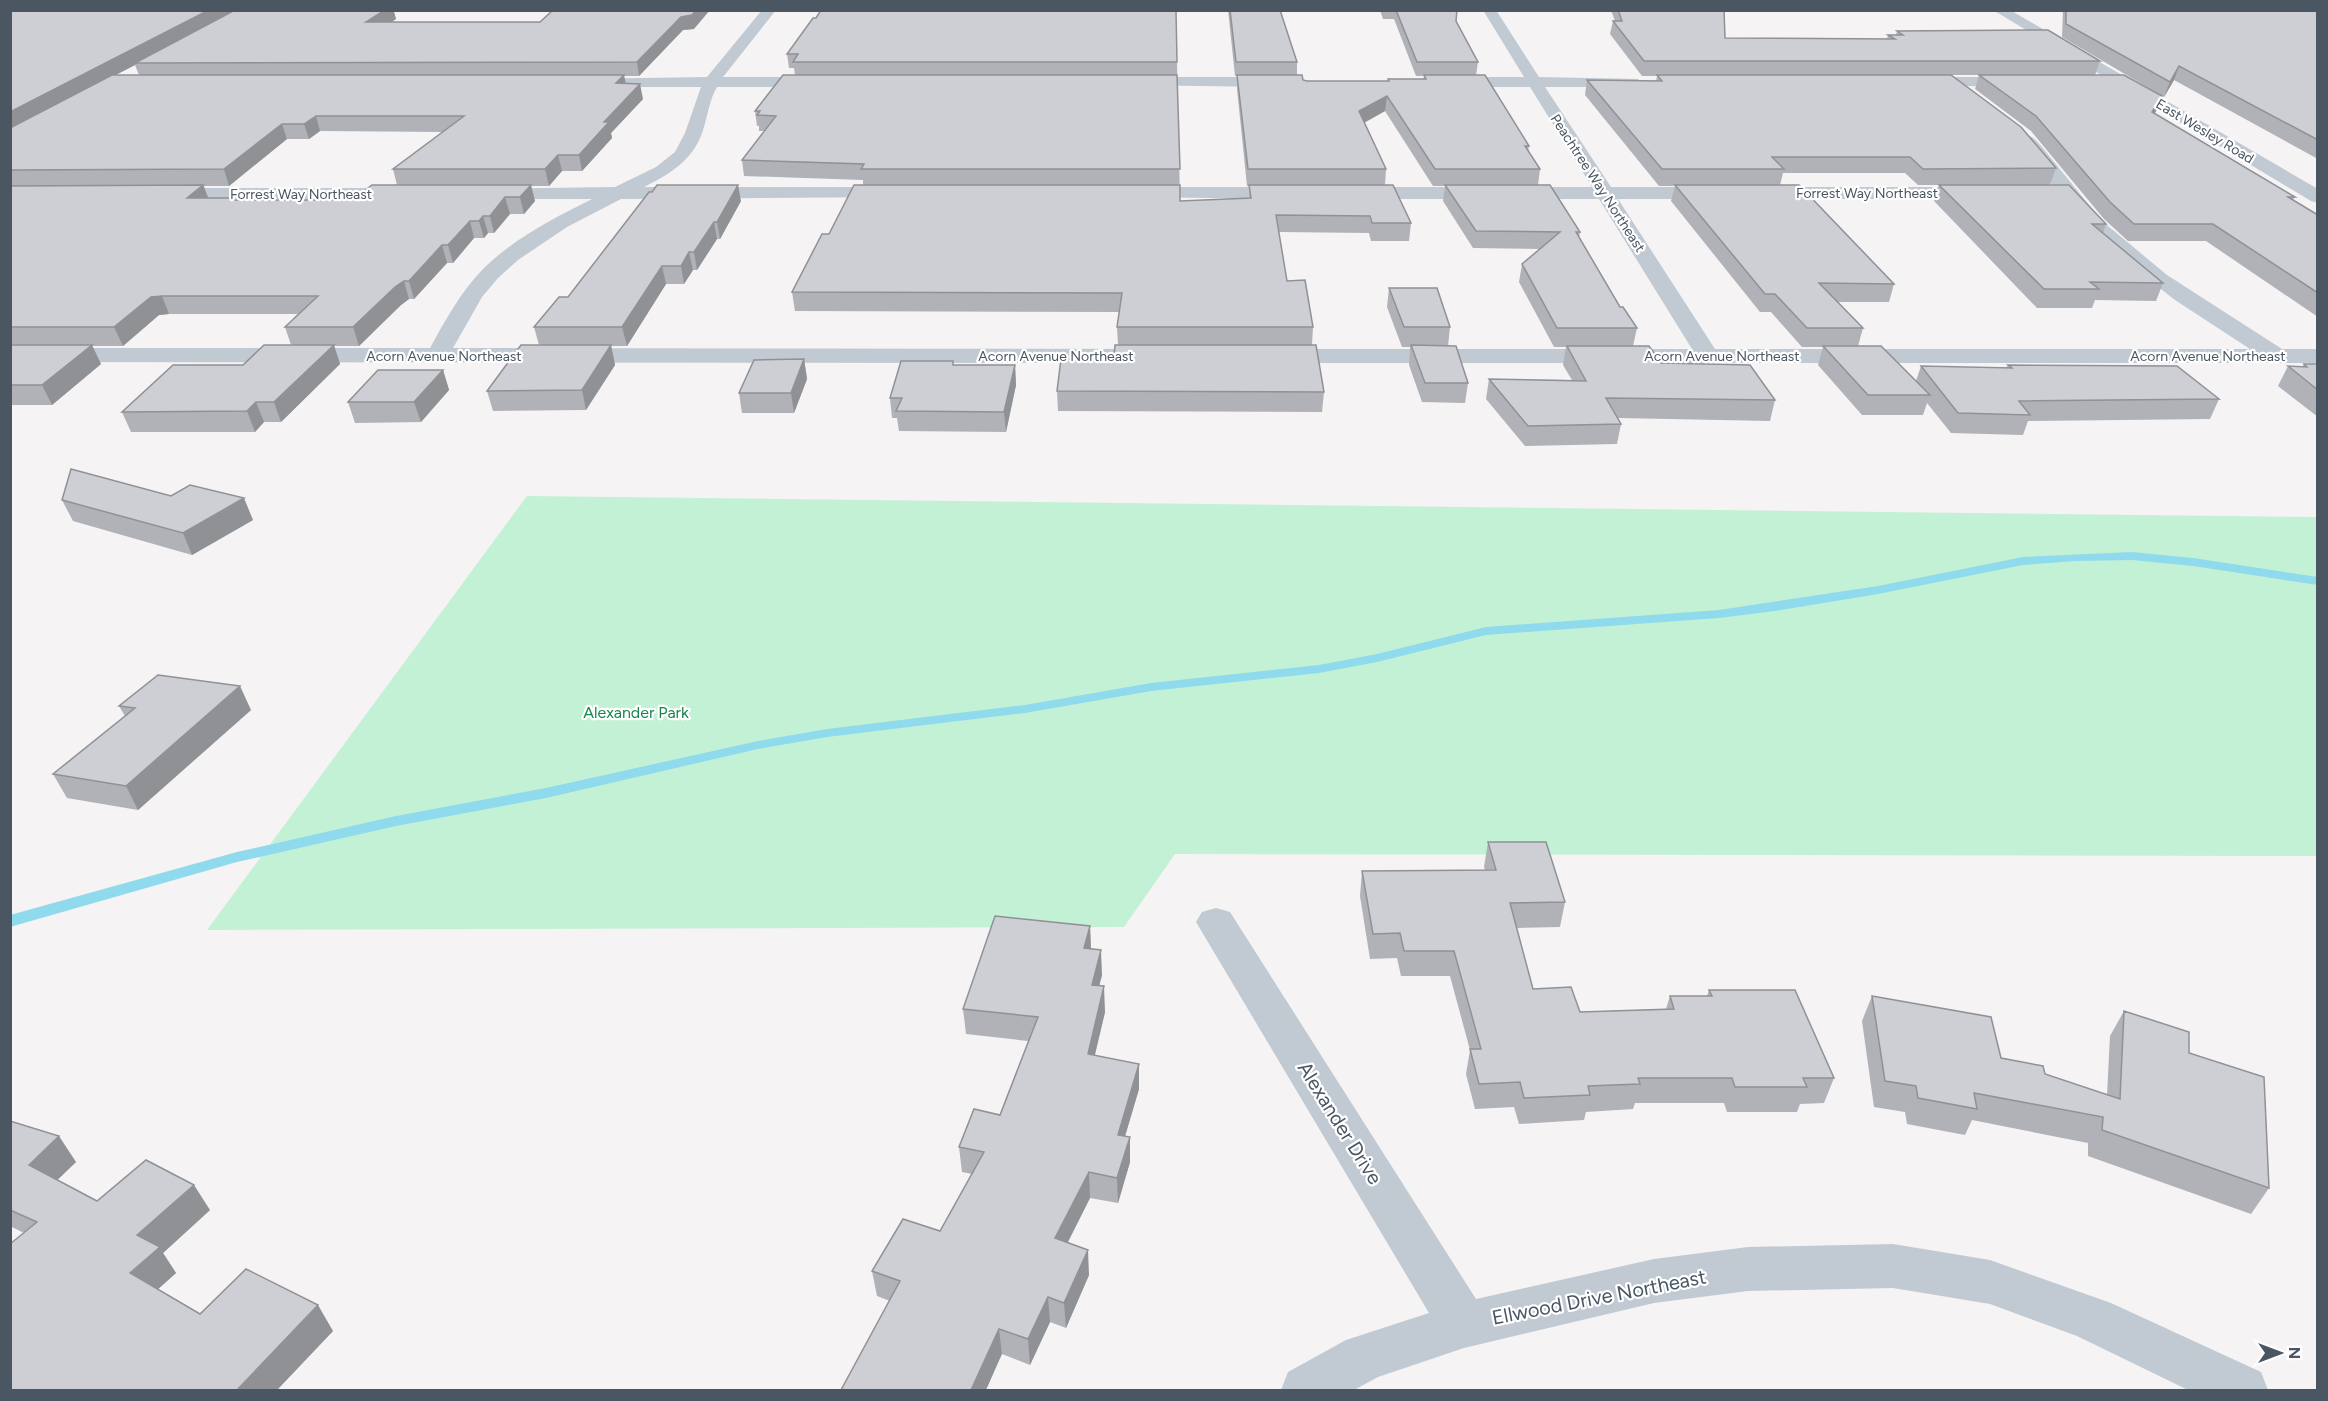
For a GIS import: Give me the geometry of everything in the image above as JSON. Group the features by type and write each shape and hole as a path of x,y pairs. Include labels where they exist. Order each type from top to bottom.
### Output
{"street":[{"path":"437,356 475,291 500,264 560,225 662,171 686,151 703,98 711,82 770,10"},
{"name":"Peachtree Way Northeast","path":"1489,10 1708,356"},
{"name":"East Wesley Road","path":"2000,10 2318,197"},
{"path":"558,82 842,82"},
{"path":"1115,82 1294,82"},
{"path":"1426,82 1653,82"},
{"path":"1904,82 2041,82"},
{"path":"1952,82 1978,101"},
{"path":"2086,82 2122,82"},
{"path":"2011,125 2042,157 2067,193 2095,225 2135,261 2185,297 2277,356"},
{"path":"466,194 909,193"},
{"path":"1112,193 1316,193"},
{"name":"Forrest Way Northeast","path":"1340,193 1996,193"},
{"path":"2043,193 2067,193"},
{"name":"Forrest Way Northeast","path":"138,194 419,194"},
{"name":"Acorn Avenue Northeast","path":"10,355 1180,356"},
{"name":"Acorn Avenue Northeast","path":"1252,356 2318,356"},
{"name":"Alexander Drive","path":"1216,922 1464,1324"},
{"name":"Ellwood Drive Northeast","path":"1307,1390 1364,1358 1464,1324 1654,1281 1748,1269 1893,1266 1990,1282 2072,1311 2242,1390"}],"green space":[{"name":"Alexander Park","path":"527,496 2317,517 2317,856 1175,854 1124,927 207,930"}],"building":[{"path":"10,10 209,10 10,112"},
{"path":"235,10 385,10 366,22 540,22 553,10 696,10 692,15 681,17 637,62 135,63"},
{"path":"821,10 1176,10 1177,62 793,62 798,54 787,54"},
{"path":"1230,10 1280,10 1297,62 1236,62"},
{"path":"1396,10 1457,10 1456,21 1478,62 1417,62"},
{"path":"1618,10 1724,10 1725,38 1895,39 1888,35 1903,35 1897,31 2048,30 2100,61 1644,61 1613,21 1622,21"},
{"path":"2066,10 2318,10 2318,140 2179,66 2170,82 2066,24"},
{"path":"112,75 624,75 616,83 640,84 604,122 609,122 579,155 558,155 545,169 393,169 464,116 316,116 304,124 282,124 224,169 10,170 10,128"},
{"path":"783,75 1177,75 1180,169 861,169 864,164 742,160 776,116 757,115 760,111 755,111"},
{"path":"1237,75 1302,75 1303,80 1307,81 1389,81 1388,79 1426,79 1424,75 1485,75 1529,146 1525,146 1540,169 1435,169 1387,96 1359,111 1386,169 1248,169"},
{"path":"1657,75 1951,75 2021,127 2056,168 1923,169 1910,157 1772,157 1784,169 1662,169 1587,80 1662,81"},
{"path":"1979,75 2124,75 2162,96 2152,112 2295,197 2288,197 2318,215 2318,293 2213,224 2134,224 2110,202 2036,116"},
{"path":"203,185 187,198 352,200 372,185 531,185 520,197 505,197 490,216 483,216 479,221 470,221 448,245 442,245 409,281 404,281 395,287 353,327 285,327 318,296 162,296 151,297 114,327 10,327 10,186"},
{"path":"657,185 738,185 717,222 714,222 694,252 689,252 681,266 662,266 622,327 534,327 559,297 568,297 649,192 652,192"},
{"path":"854,185 1180,185 1180,201 1251,198 1249,185 1393,185 1411,223 1372,223 1370,216 1276,215 1287,281 1305,280 1313,327 1117,327 1122,293 792,292 822,234 829,234"},
{"path":"1445,185 1550,185 1580,232 1576,232 1620,307 1623,307 1637,328 1557,328 1522,264 1560,232 1476,231"},
{"path":"1675,185 1799,185 1894,284 1819,283 1863,328 1807,328 1775,294 1765,294"},
{"path":"1939,185 2069,185 2106,224 2092,224 2163,283 2090,282 2099,289 2044,289"},
{"path":"1389,288 1437,288 1450,327 1404,327"},
{"path":"10,345 92,345 42,385 10,385"},
{"path":"264,345 334,345 274,402 256,402 247,411 122,412 173,365 243,365"},
{"path":"521,345 611,345 582,390 487,391"},
{"path":"1115,345 1316,345 1324,392 1057,391 1061,359 1114,359"},
{"path":"1411,345 1456,346 1468,383 1425,383"},
{"path":"1567,346 1649,346 1661,363 1750,365 1775,400 1606,398 1621,424 1528,426 1489,379 1586,381"},
{"path":"1823,346 1881,346 1930,395 1868,395"},
{"path":"804,359 791,393 739,393 754,360"},
{"path":"901,361 953,361 953,365 1015,365 1004,412 896,411 902,398 890,398"},
{"path":"2304,364 2318,364 2318,390 2288,366 2307,367"},
{"path":"2008,365 2177,366 2219,399 2019,401 2030,415 1958,413 1921,366 2012,368"},
{"path":"378,370 443,370 414,402 348,402"},
{"path":"71,469 171,496 190,485 244,498 183,533 62,500"},
{"path":"158,675 240,686 126,786 53,774 135,708 119,706"},
{"path":"1488,842 1546,842 1565,902 1510,903 1533,989 1571,987 1580,1012 1674,1009 1670,996 1712,996 1709,990 1795,990 1834,1078 1803,1078 1807,1087 1735,1087 1732,1078 1638,1078 1640,1084 1588,1086 1590,1095 1524,1098 1520,1082 1479,1084 1470,1049 1481,1049 1454,951 1404,951 1400,933 1373,934 1362,871 1496,870"},
{"path":"995,916 1090,926 1084,948 1101,950 1092,985 1104,986 1088,1054 1139,1064 1118,1135 1130,1137 1117,1178 1089,1172 1055,1238 1088,1250 1064,1303 1048,1297 1028,1339 999,1329 971,1390 841,1390 900,1281 872,1271 903,1219 940,1231 984,1152 959,1147 974,1109 1000,1115 1038,1017 963,1009"},
{"path":"1872,996 1991,1017 2001,1058 2043,1066 2045,1074 2120,1099 2124,1011 2189,1032 2189,1053 2264,1077 2269,1188 2102,1130 2103,1117 1974,1093 1977,1109 1918,1098 1916,1086 1885,1081"},
{"path":"10,1121 59,1136 29,1165 97,1201 146,1160 194,1185 137,1235 160,1247 130,1273 200,1314 246,1269 318,1305 237,1390 10,1390 10,1244 37,1222 10,1210"}],"waterway":[{"path":"10,921 237,857 396,821 546,793 758,745 827,733 1025,709 1151,687 1319,669 1377,658 1486,631 1719,614 1775,607 1878,590 2023,561 2076,557 2132,556 2193,562 2318,581"}]}
